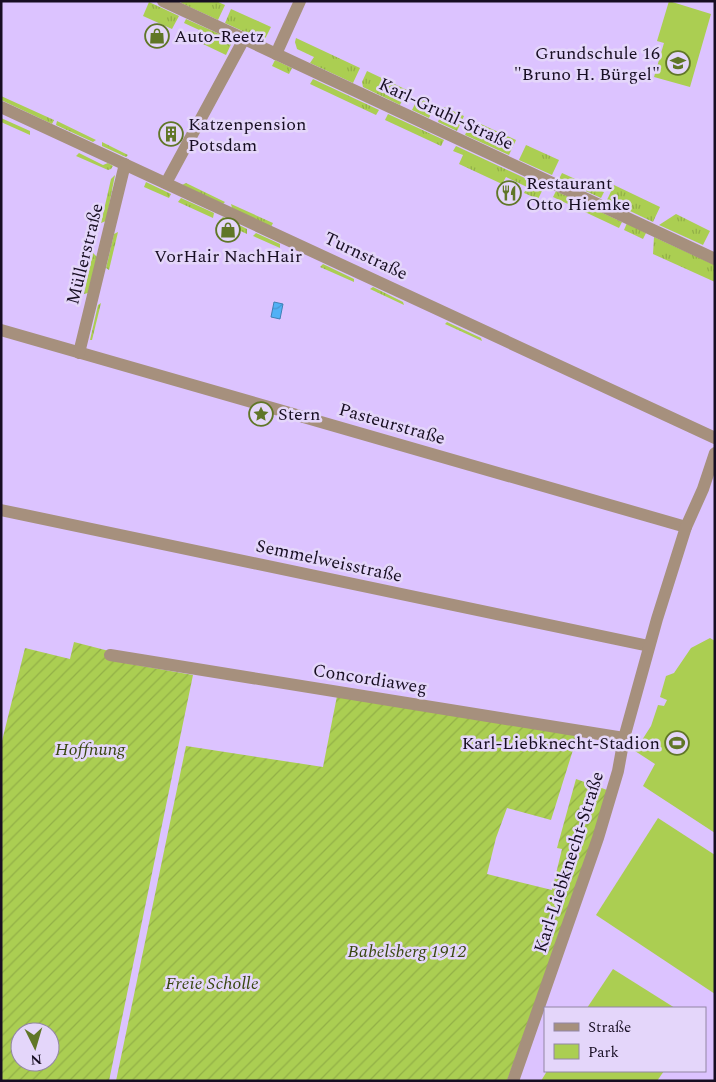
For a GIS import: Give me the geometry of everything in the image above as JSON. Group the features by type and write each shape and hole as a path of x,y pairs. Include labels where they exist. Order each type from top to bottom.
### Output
{"street":[{"name":"Karl-Gruhl-Straße","path":"163,1 715,259"},
{"path":"276,54 300,1"},
{"path":"166,183 244,39"},
{"name":"Turnstraße","path":"1,107 715,438"},
{"name":"Müllerstraße","path":"78,353 125,164"},
{"name":"Pasteurstraße","path":"1,330 686,527"},
{"name":"Karl-Liebknecht-Straße","path":"513,1081 598,838 618,771 624,738 649,646 686,527 709,492 715,454"},
{"name":"Semmelweisstraße","path":"1,510 649,646"},
{"name":"Concordiaweg","path":"110,655 624,738"}],"green space":[{"path":"182,1 216,1 225,5 218,20 181,3"},
{"path":"669,1 711,14 690,87 654,77 664,43 657,41"},
{"path":"149,2 179,16 172,29 143,16"},
{"path":"231,9 271,27 264,41 225,23"},
{"path":"186,19 233,40 226,55 203,44 208,34 184,23"},
{"path":"296,38 360,68 353,83 310,63 314,57 297,49"},
{"path":"275,60 292,68 289,74 272,66"},
{"path":"367,71 407,90 400,105 363,87 362,82"},
{"path":"313,79 379,110 376,115 310,84"},
{"path":"1,96 54,120 52,124 1,100"},
{"path":"423,100 435,105 429,118 412,110 416,102 421,104"},
{"path":"444,107 464,116 457,131 438,122"},
{"path":"388,114 444,140 441,146 385,120"},
{"path":"1,118 30,131 30,135 1,122"},
{"path":"472,120 516,140 509,155 465,135"},
{"path":"57,121 96,140 93,142 56,125"},
{"path":"102,142 128,155 126,157 102,146"},
{"path":"526,145 559,160 552,175 519,160"},
{"path":"456,146 544,187 538,199 524,193 527,187 506,177 502,184 459,164 463,155 453,151"},
{"path":"79,153 103,165 108,163 113,166 108,170 76,156"},
{"path":"562,173 604,192 601,198 559,179"},
{"path":"115,175 106,221 101,223 111,179"},
{"path":"146,182 171,194 169,198 144,187"},
{"path":"186,183 225,202 223,204 182,185"},
{"path":"614,185 660,207 653,222 607,200"},
{"path":"556,191 622,222 619,228 553,197"},
{"path":"181,198 214,213 213,218 178,202"},
{"path":"231,204 273,223 271,227 232,208"},
{"path":"676,214 710,231 703,245 659,225"},
{"path":"223,217 247,229 247,234 219,221"},
{"path":"627,223 646,233 643,239 624,230"},
{"path":"118,232 109,270 106,268 114,234"},
{"path":"256,233 280,244 280,248 253,236"},
{"path":"654,237 715,265 715,282 653,254"},
{"path":"93,253 97,257 88,293 84,294"},
{"path":"323,264 354,279 354,282 320,267"},
{"path":"373,287 403,302 404,305 370,289"},
{"path":"101,303 92,340 90,340 98,305"},
{"path":"447,322 481,338 482,341 445,324"},
{"name":"Karl-Liebknecht-Stadion","path":"710,638 715,641 715,833 643,786 655,764 635,751 651,726 658,705 664,706 667,700 660,697 666,676 674,673 691,648"},
{"name":"Hoffnung","path":"74,642 109,651 108,660 193,675 109,1081 1,1081 1,745 25,648 70,659"},
{"path":"337,696 578,734 551,820 507,808 496,838 487,874 552,890 562,849 557,848 576,779 610,791 507,1081 116,1081 186,746 323,767"},
{"path":"658,818 715,855 715,994 596,915"},
{"path":"613,969 673,1007 588,1007"},
{"path":"546,1072 663,1072 657,1081 541,1081"}],"water":[{"path":"274,302 283,304 280,319 271,317"}],"place":[{"name":"Auto-Reetz","path":"157,36"},
{"name":"Grundschule 16 \"Bruno H. Bürgel\"","path":"678,63"},
{"name":"Katzenpension Potsdam","path":"171,134"},
{"name":"Restaurant Otto Hiemke","path":"509,193"},
{"name":"VorHair NachHair","path":"228,230"},
{"name":"Stern","path":"261,414"},
{"name":"Karl-Liebknecht-Stadion","path":"677,743"}],"park label":[{"name":"Babelsberg 1912","path":"407,951"},
{"name":"Freie Scholle","path":"212,983"}]}
